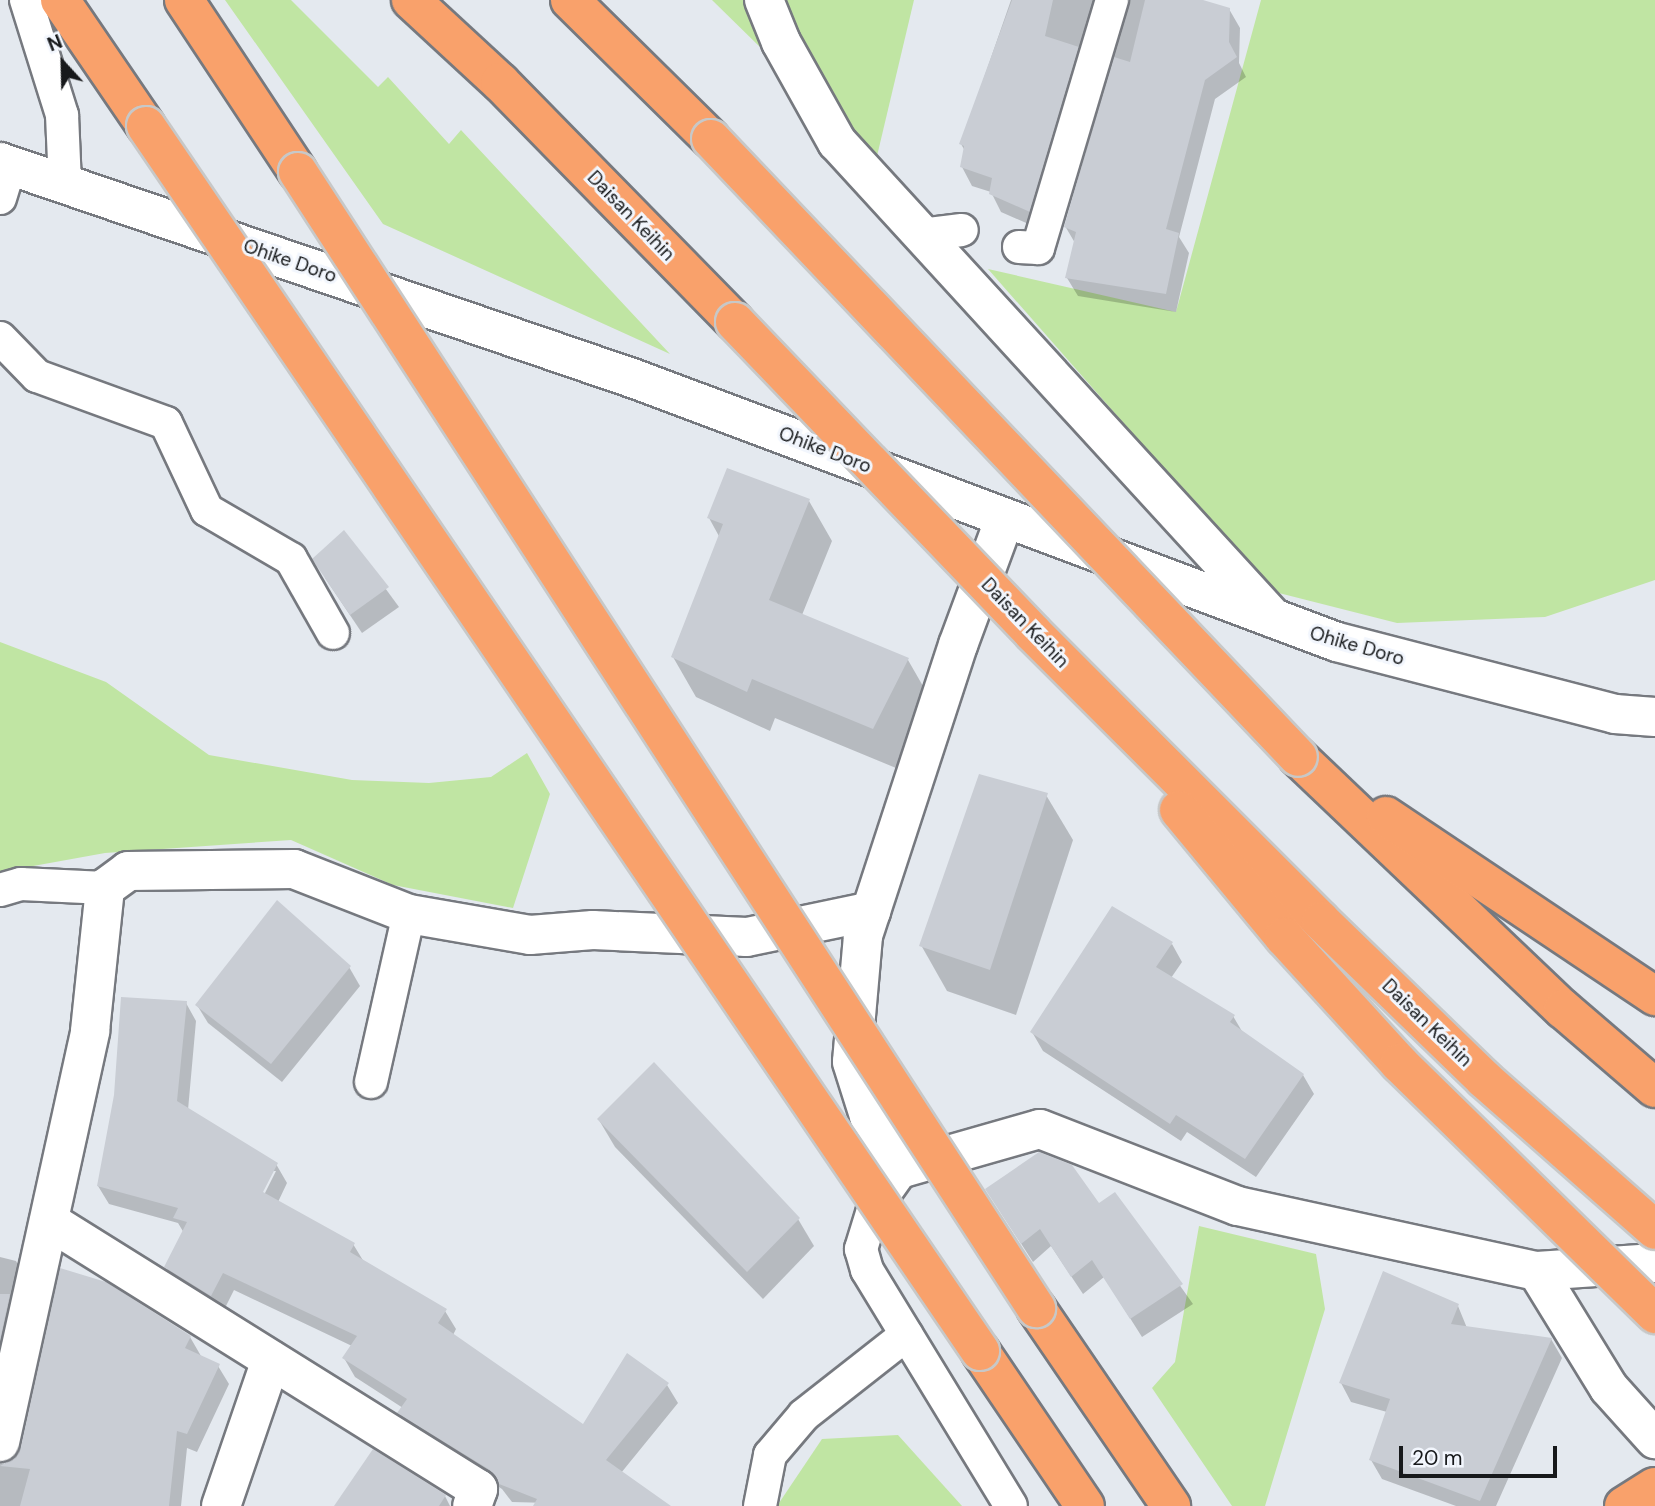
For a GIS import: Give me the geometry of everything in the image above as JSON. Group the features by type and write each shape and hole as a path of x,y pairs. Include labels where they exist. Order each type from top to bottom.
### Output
{"highway":[{"path":"60,0 1085,1506"},
{"path":"184,0 1037,1308 1171,1506"},
{"name":"Daisan Keihin","path":"411,0 500,82 1033,633 1484,1079 1655,1230"},
{"path":"570,0 711,139 1297,757 1563,1009 1655,1088"},
{"path":"1033,633 1301,957 1520,1185 1655,1314"},
{"path":"1297,757 1655,996"},
{"path":"1624,1506 1655,1486"}],"street":[{"path":"764,0 780,42 837,142 1273,618"},
{"name":"Ohike Doro","path":"3,175 65,184 635,379 1350,646 1615,714 1655,717"},
{"path":"1005,518 958,645 863,936 852,1062 869,1116 903,1168 1040,1129 1238,1206 1537,1271 1655,1263"},
{"path":"0,1442 90,1031 105,888 128,871 294,869 408,914 530,935 593,930 747,937 872,911"},
{"path":"49,1220 478,1489 472,1506"},
{"path":"1537,1271 1609,1388 1655,1439"},
{"path":"220,1506 271,1360"}],"lane":[{"path":"26,0 62,115 65,184"},
{"path":"1019,247 1038,248 1112,0"},
{"path":"921,235 962,230"},
{"path":"0,338 37,376 166,423 207,510 291,559 333,633"},
{"path":"0,890 21,884 105,888"},
{"path":"371,1082 408,914"},
{"path":"903,1168 873,1210 861,1249 867,1270 1011,1506"},
{"path":"760,1506 770,1455 804,1415 906,1335"}],"green space":[{"path":"225,0 291,0 378,87 388,77 449,144 461,130 670,354 383,224"},
{"path":"712,0 914,0 877,156 812,98"},
{"path":"1261,0 1655,0 1655,580 1545,617 1397,623 1271,591 988,269 1176,312"},
{"path":"0,642 106,682 209,755 352,780 429,783 491,777 527,753 550,794 513,908 393,885 291,840 105,853 0,872"},
{"path":"1199,1226 1316,1254 1325,1309 1265,1506 1232,1506 1152,1388 1175,1362"},
{"path":"898,1435 962,1506 777,1506 822,1439"}],"building":[{"path":"1012,0 1053,0 1045,36 1079,47 1030,212 989,194 992,178 960,167 964,146 959,144"},
{"path":"1145,0 1203,0 1230,8 1229,42 1237,57 1205,80 1166,229 1179,233 1166,294 1065,278 1076,232 1064,227 1114,57 1130,62"},
{"path":"727,468 810,499 769,600 909,658 873,729 752,679 747,692 671,657 723,524 707,518"},
{"path":"344,530 389,587 350,615 312,559"},
{"path":"979,774 1048,793 990,970 919,946"},
{"path":"277,900 351,966 271,1064 195,1005"},
{"path":"1112,906 1173,942 1156,967 1235,1015 1230,1022 1304,1074 1245,1159 1176,1115 1170,1124 1030,1032"},
{"path":"121,997 187,1001 177,1101 278,1163 263,1192 355,1243 350,1252 447,1309 438,1323 583,1424 627,1353 669,1383 606,1460 671,1506 533,1506 537,1499 499,1484 490,1470 397,1413 407,1399 342,1358 357,1336 223,1273 211,1296 164,1267 187,1222 173,1218 178,1208 97,1186 114,1095"},
{"path":"654,1062 800,1218 747,1272 597,1119"},
{"path":"1039,1152 1072,1165 1099,1203 1115,1192 1183,1284 1130,1319 1092,1260 1071,1277 1040,1229 1021,1244 985,1189"},
{"path":"60,1268 106,1282 191,1336 185,1348 220,1364 187,1434 177,1431 169,1506 20,1506 30,1469 0,1466 16,1457 21,1447"},
{"path":"1383,1271 1459,1304 1451,1324 1552,1338 1480,1501 1369,1460 1390,1399 1339,1383"},
{"path":"0,1294 10,1294 0,1340"},
{"path":"373,1449 446,1495 439,1506 334,1506"}]}
